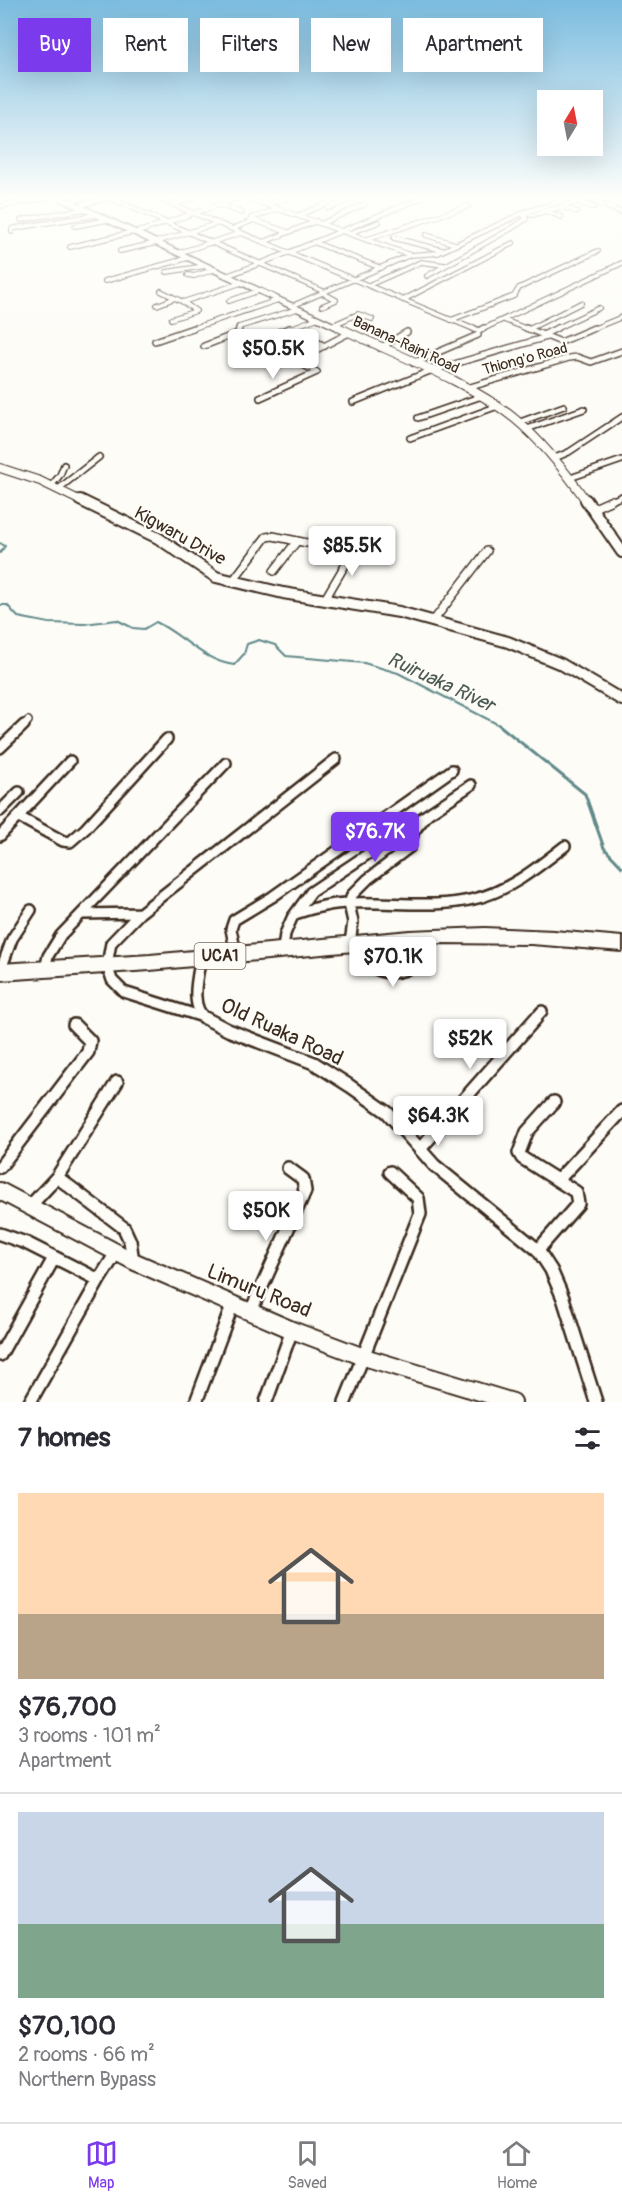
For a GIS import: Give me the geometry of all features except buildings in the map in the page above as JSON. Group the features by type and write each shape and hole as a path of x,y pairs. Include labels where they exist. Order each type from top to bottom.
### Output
{"main road":[{"name":"Banana-Raini Road","path":"200,263 467,388 498,406 520,422 555,458 622,552"},
{"name":"Kigwaru Drive","path":"0,468 54,488 158,538 216,577 232,582 434,620 539,654 622,700"},
{"name":"UCA1","path":"0,972 107,966 440,936 571,939 622,944"},
{"name":"Limuru Road","path":"0,1191 133,1262 232,1306 364,1357 490,1398 513,1402"}],"street":[{"path":"104,275 150,263"},
{"path":"105,281 156,263"},
{"path":"226,276 261,263"},
{"path":"263,263 336,300 322,306"},
{"path":"317,263 478,333"},
{"path":"369,263 381,268"},
{"path":"204,346 238,333 239,327 294,308 392,263"},
{"path":"369,285 416,263"},
{"path":"435,263 444,265"},
{"path":"403,300 474,263"},
{"path":"451,320 506,300 516,295 519,288 571,263"},
{"path":"413,363 621,263"},
{"path":"427,276 444,265"},
{"path":"167,272 205,266"},
{"path":"188,275 194,276 213,270"},
{"path":"183,302 241,283"},
{"path":"161,291 196,311 171,319"},
{"path":"229,301 258,291"},
{"path":"157,305 176,298"},
{"path":"155,341 278,300"},
{"path":"529,329 581,303"},
{"path":"353,402 430,371 545,336 599,308"},
{"path":"333,326 358,314 372,319"},
{"path":"504,320 561,342 622,317"},
{"path":"268,336 318,318"},
{"path":"380,348 407,332"},
{"path":"260,398 317,372 295,361 349,333"},
{"path":"299,334 325,346"},
{"name":"Thiong'o Road","path":"467,388 571,357 589,362 622,351"},
{"path":"418,418 482,396"},
{"path":"410,438 498,406"},
{"path":"520,422 564,406"},
{"path":"527,429 584,409"},
{"path":"555,458 569,452 622,417"},
{"path":"54,488 99,457"},
{"path":"570,478 622,460"},
{"path":"54,488 64,465"},
{"path":"592,509 622,496"},
{"path":"232,582 266,537 273,536 307,543"},
{"path":"274,571 297,541"},
{"path":"325,599 358,543"},
{"path":"434,620 486,551"},
{"path":"0,748 28,721"},
{"path":"19,817 63,841 70,842 85,829 167,740"},
{"path":"203,1017 124,992 112,980 107,966 111,943 140,913 336,759"},
{"path":"0,836 70,761"},
{"path":"45,969 48,956 55,943 136,854 226,763"},
{"path":"236,954 231,929 234,920 272,897 452,770"},
{"path":"283,949 285,934 295,914 311,892 387,839 471,785"},
{"path":"0,811 19,792"},
{"path":"409,938 410,962 406,970 397,975 384,974 370,968 350,943 353,922 349,904 357,888 410,848 414,831 427,815"},
{"path":"295,914 326,905 421,905 476,899 496,892 533,872 565,846"},
{"path":"0,972 12,939 31,910"},
{"path":"83,914 140,913"},
{"name":"Old Ruaka Road","path":"201,958 196,991 198,1006 203,1017 228,1030 323,1069 387,1112 434,1165 538,1250 551,1270 563,1298 596,1402"},
{"path":"420,1149 542,1011"},
{"path":"0,1167 88,1052 90,1041 74,1025"},
{"path":"30,1206 57,1177 117,1082"},
{"path":"538,1250 578,1204 576,1192 522,1158 519,1149 527,1132 554,1102"},
{"path":"558,1180 622,1111"},
{"path":"250,1313 304,1191 303,1179 288,1168"},
{"path":"345,1402 421,1207 418,1198 390,1172"},
{"path":"57,1177 115,1217 124,1227 130,1236 133,1262"},
{"path":"0,1234 26,1244 99,1280"},
{"path":"30,1402 116,1253"},
{"path":"0,1354 54,1258"},
{"path":"196,1402 232,1306"},
{"path":"266,1402 292,1330"}],"waterway":[{"name":"Ruiruaka River","path":"0,543 5,546 0,553"},
{"name":"Ruiruaka River","path":"0,605 7,605 18,617 49,623 84,624 117,620 133,628 144,629 156,622 203,653 223,663 234,665 244,654 247,644 259,640 275,645 286,656 364,663 398,673 501,726"},
{"name":"Ruiruaka River","path":"499,725 585,794 604,848 622,867"}]}
